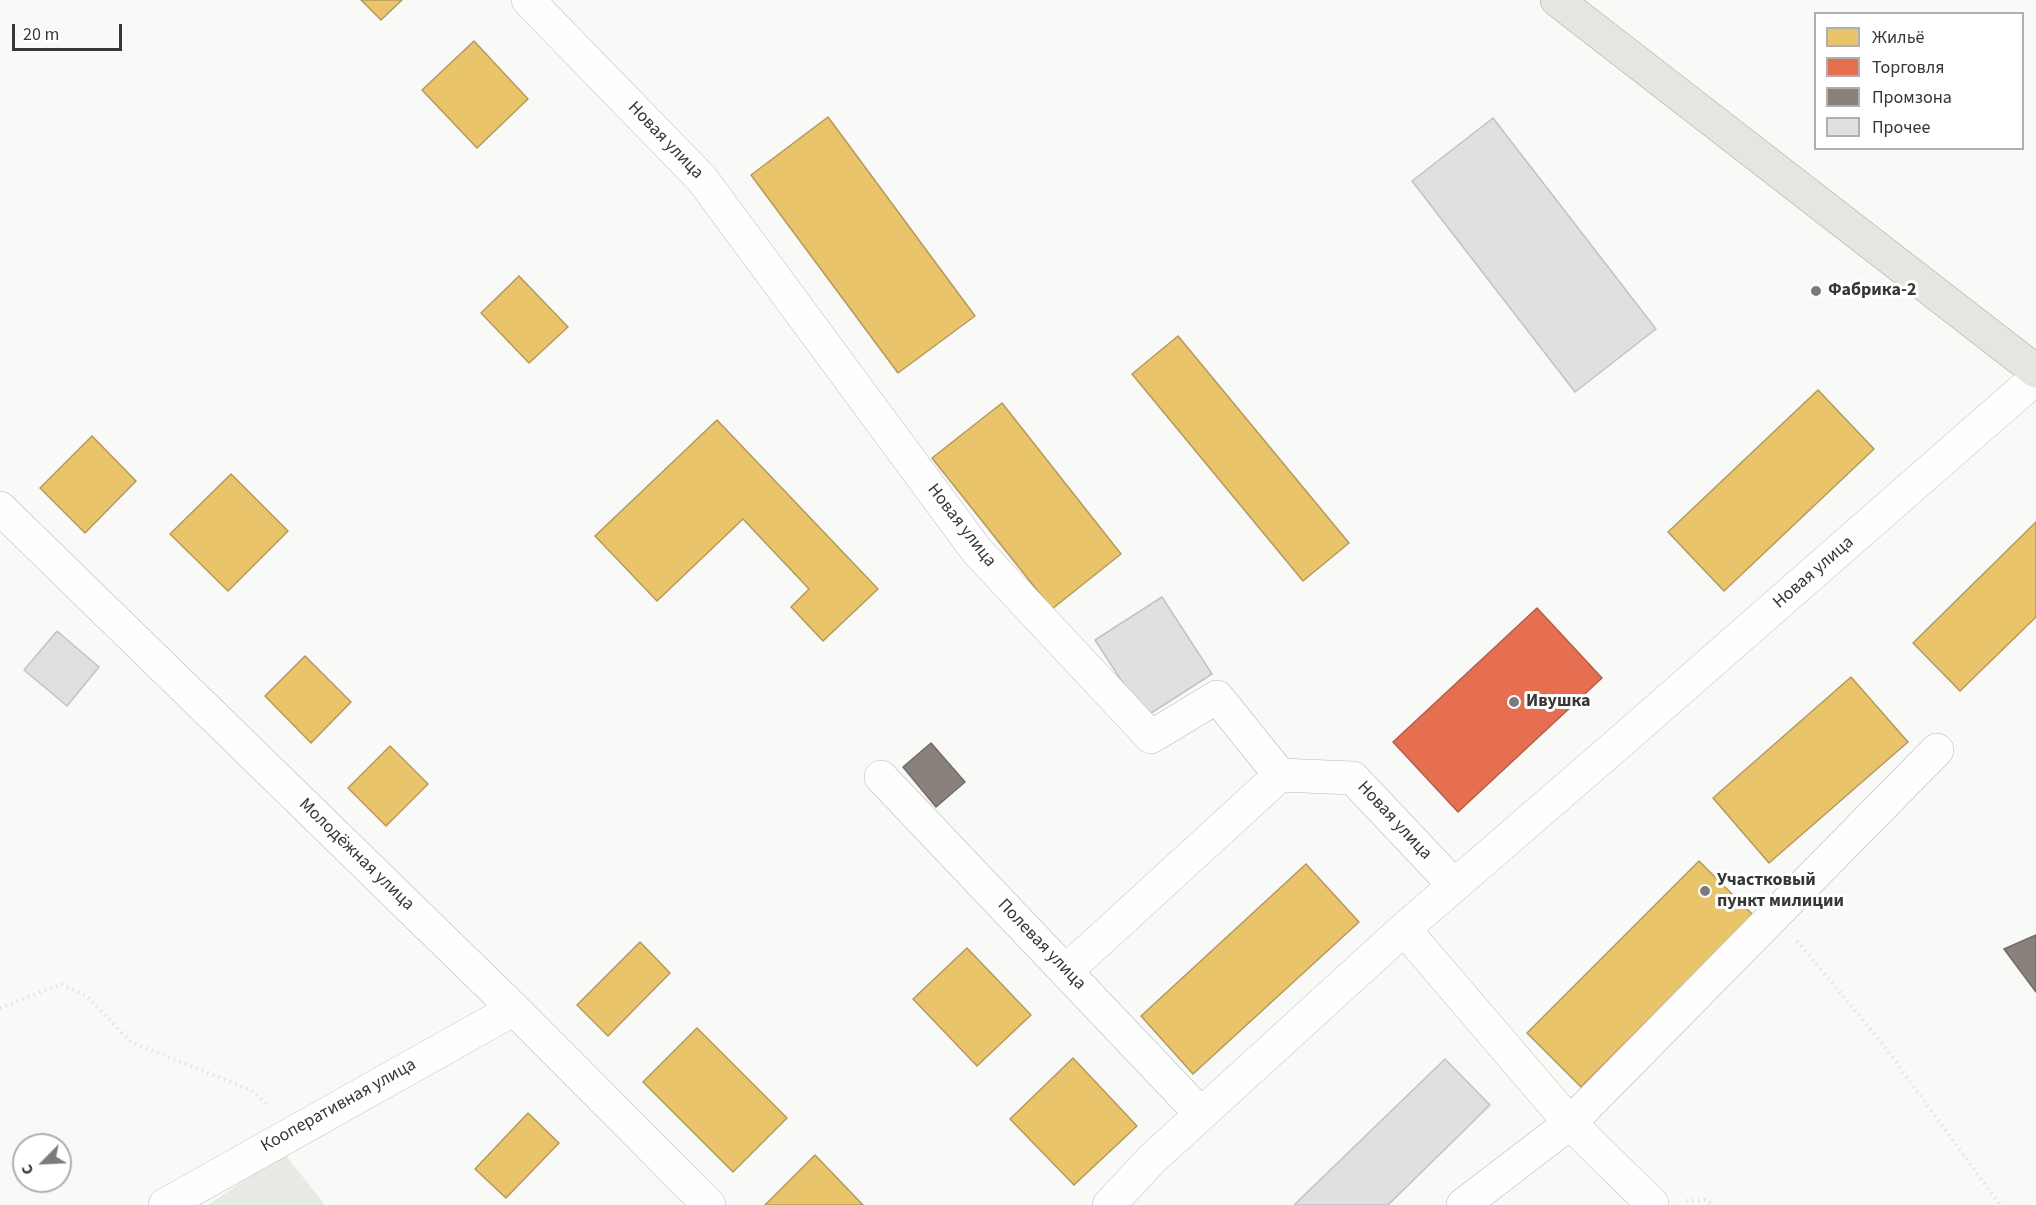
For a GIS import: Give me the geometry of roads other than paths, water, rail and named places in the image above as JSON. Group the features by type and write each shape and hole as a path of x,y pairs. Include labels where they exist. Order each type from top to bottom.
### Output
{"main road":[{"path":"1557,0 2036,371"}],"street":[{"name":"Новая улица","path":"528,0 702,179 977,551 1151,737 1217,697 1280,775 1353,778 1454,885"},
{"name":"Новая улица","path":"1109,1205 1152,1159 1404,929 2036,378"},
{"name":"Молодёжная улица","path":"0,508 514,1009 709,1205"},
{"path":"1463,1205 1570,1124 1937,750"},
{"path":"1066,971 1280,775"},
{"name":"Полевая улица","path":"881,777 1202,1114"},
{"path":"1404,929 1570,1124 1651,1205"},
{"name":"Кооперативная улица","path":"165,1205 514,1009"}],"place":[{"name":"Фабрика-2","path":"1816,291"},
{"name":"Ивушка","path":"1514,702"},
{"name":"Участковый пункт милиции","path":"1705,891"}]}
